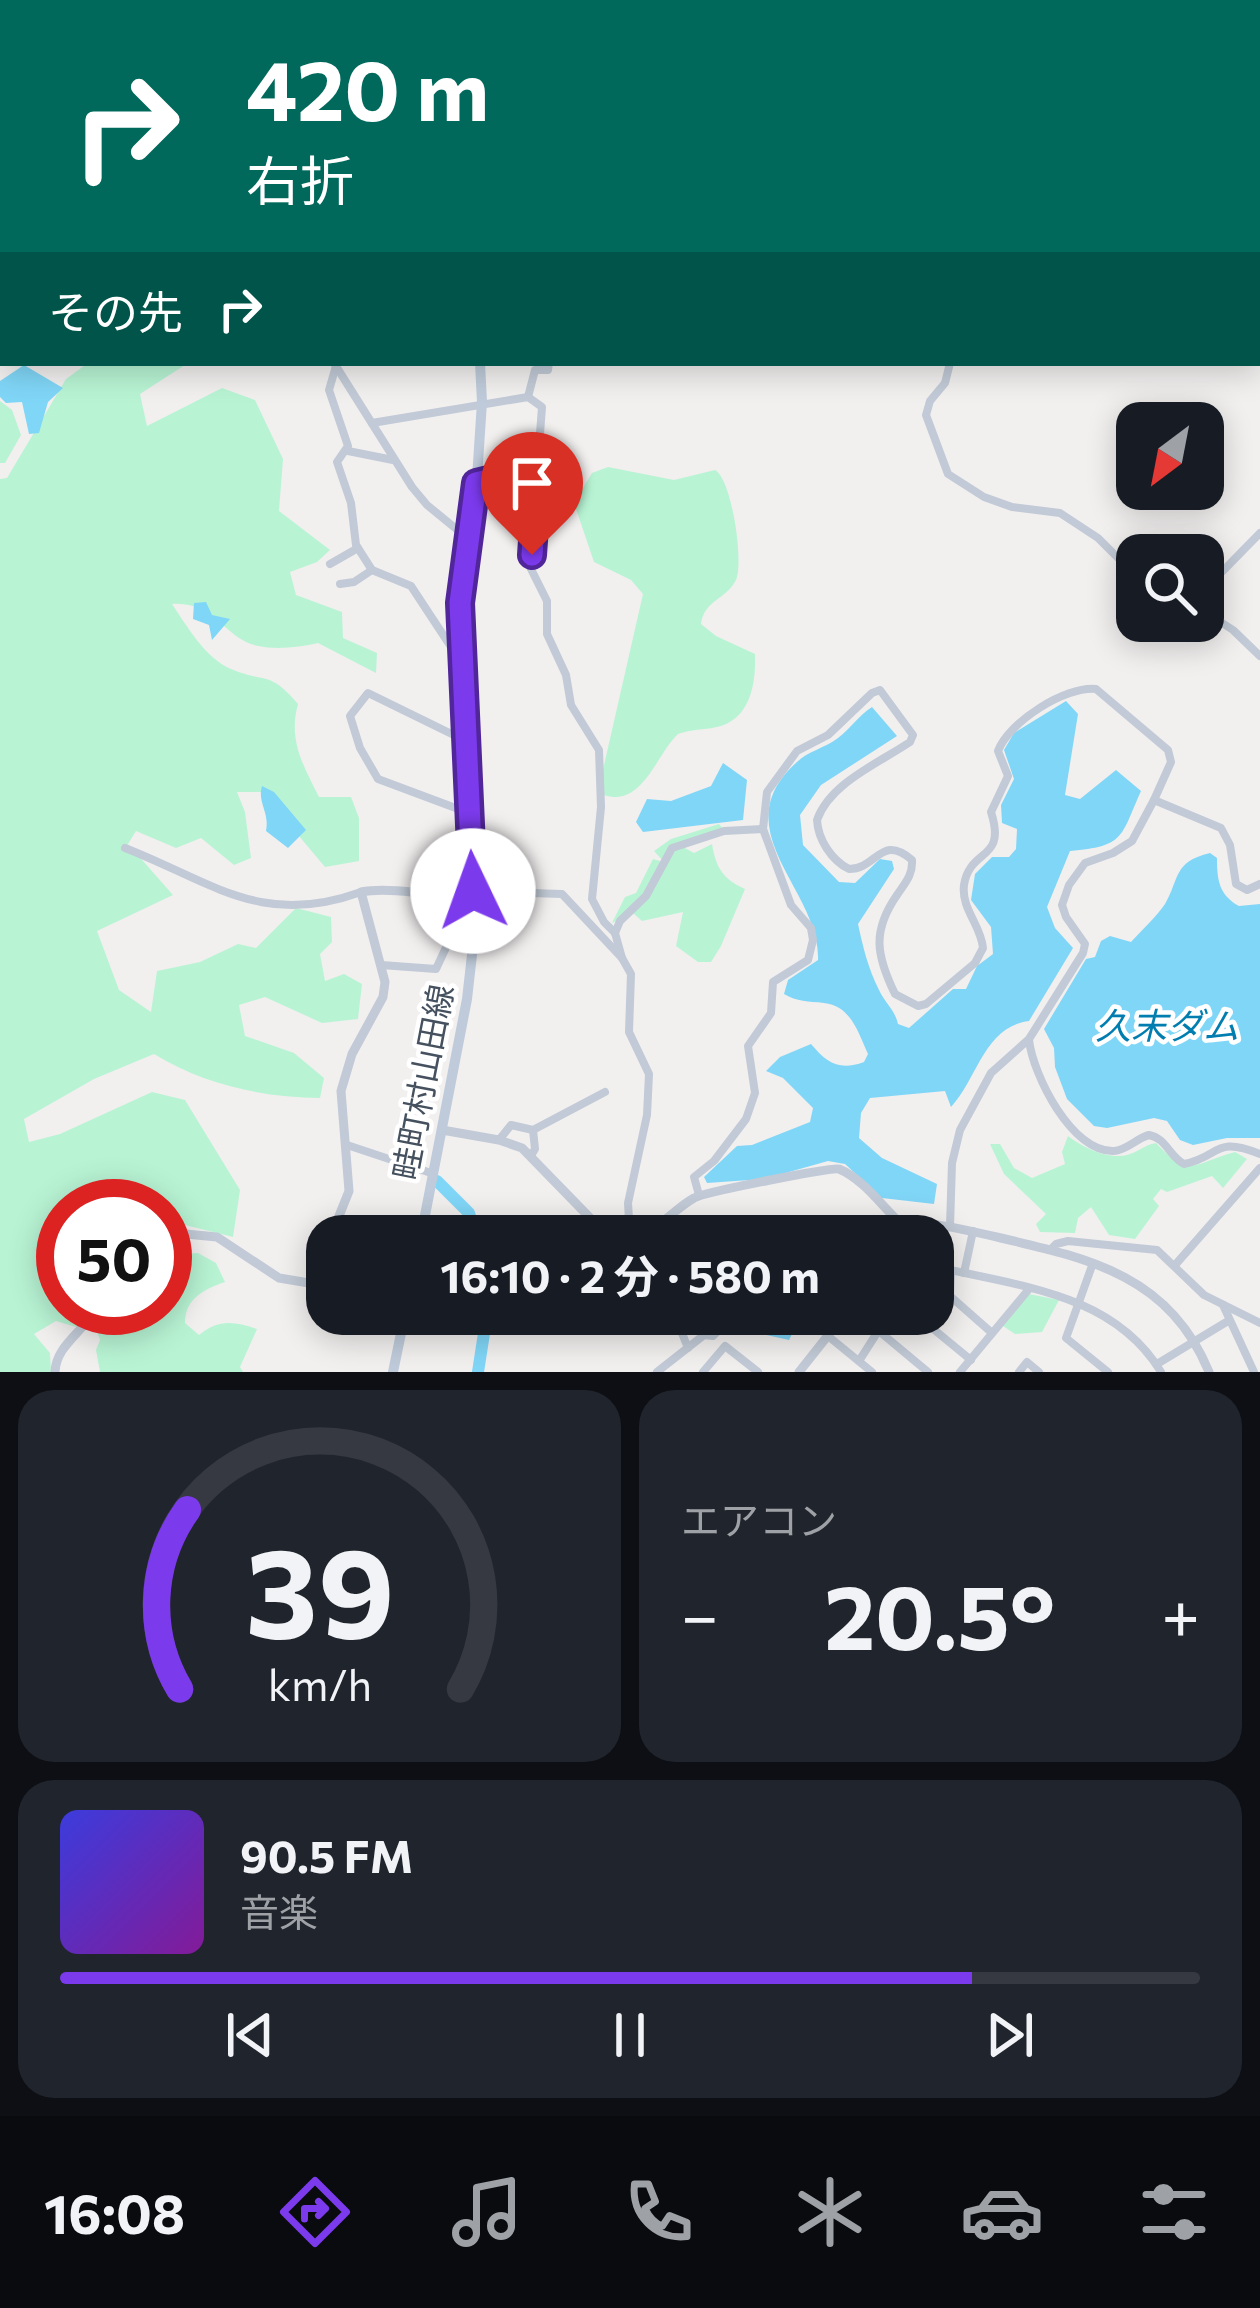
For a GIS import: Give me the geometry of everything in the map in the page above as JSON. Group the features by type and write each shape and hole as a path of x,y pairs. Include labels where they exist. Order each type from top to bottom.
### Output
{"main road":[{"name":"畦町村山田線","path":"423,1215 467,999 473,901 460,603 476,483 480,366"},
{"path":"393,1372 401,1335"}],"street":[{"path":"335,366 329,390 348,451"},
{"path":"336,366 427,505 466,537"},
{"path":"528,397 535,370 548,370 549,366"},
{"path":"949,366 926,416 948,474 1012,508 1060,513 1116,556"},
{"path":"372,423 528,397 542,407 530,567 547,601 549,644 566,675 571,705 599,750 601,807 592,899 615,933 631,974 629,1032 649,1074 647,1115 629,1215"},
{"path":"348,451 396,460"},
{"path":"348,451 337,462 351,503 358,548 372,570 411,586 461,662"},
{"path":"476,483 538,468"},
{"path":"1224,570 1260,533"},
{"path":"330,564 358,548"},
{"path":"340,584 354,582 372,570"},
{"path":"1224,624 1260,656"},
{"path":"699,1195 694,1177 730,1141 755,1093 748,1046 771,1013 773,982 812,953 811,928 791,905 763,829 767,792 797,751 828,735 880,690 913,735 910,742 825,802 817,830 834,859 849,869 866,866 888,850 912,860 912,871 884,914 877,936 895,994 917,1006 926,1004 975,963 983,948 980,930 965,904 964,886 973,867 996,843 992,812 1007,784 998,751 1006,735 1065,695 1096,689 1168,750 1172,762 1132,841 1113,854 1085,863 1069,886 1062,905 1085,944 1083,953 1029,1039 992,1073 960,1130 952,1163 950,1215"},
{"path":"466,741 368,692 350,716 360,748 378,779 469,813"},
{"path":"1154,800 1221,828 1230,845 1237,884 1247,890 1260,884"},
{"path":"615,933 620,921 646,896 673,848 724,831 763,829"},
{"path":"124,848 257,904 320,905 381,889 473,901 562,894 622,958"},
{"path":"339,1215 349,1191 341,1091 352,1054 383,997 386,982 362,892"},
{"path":"381,965 436,969 473,901"},
{"path":"1029,1039 1052,1105 1101,1148 1120,1150 1149,1135 1163,1141 1184,1164 1224,1146 1260,1154"},
{"path":"500,1140 511,1125 532,1130 604,1093"},
{"path":"442,1130 500,1140 532,1154 588,1215"},
{"path":"532,1130 532,1154"},
{"path":"346,1145 434,1174"},
{"path":"673,1215 699,1195 762,1185 827,1167 854,1178 892,1215"},
{"path":"1175,1264 1260,1168"},
{"path":"954,1227 1094,1261 1146,1289 1194,1342 1209,1372"},
{"path":"964,1273 973,1231"},
{"path":"192,1235 217,1237 279,1278 306,1283"},
{"path":"1051,1250 1068,1241 1157,1250 1204,1295 1260,1323"},
{"path":"1094,1261 1066,1337 1108,1372"},
{"path":"954,1271 1080,1301 1126,1329 1159,1368 1228,1322"},
{"path":"961,1372 1029,1289"},
{"path":"954,1300 992,1333"},
{"path":"1223,1305 1254,1372"},
{"path":"55,1372 59,1352 77,1335"},
{"path":"683,1335 688,1348"},
{"path":"657,1372 704,1335 713,1336 754,1371"},
{"path":"859,1360 878,1335"},
{"path":"884,1335 928,1372"},
{"path":"940,1335 970,1360"},
{"path":"806,1369 828,1336 872,1372"},
{"path":"703,1372 724,1346"},
{"path":"1019,1372 1027,1362 1039,1372"}],"green space":[{"path":"84,366 183,366 140,394 147,426 222,388 255,400 283,459 279,511 330,550 317,562 290,572 296,595 342,612 343,638 377,653 376,673 318,643 258,646 199,608 172,604 213,657 231,669 274,682 298,704 296,741 303,763 319,797 351,797 359,818 359,861 325,867 262,792 237,792 245,812 251,858 234,865 201,838 176,848 136,831 128,844 173,895 97,931 119,990 151,1012 157,971 200,962 238,944 256,948 296,908 331,917 332,942 320,954 325,981 344,974 362,984 358,1019 322,1023 265,997 239,1005 245,1036 294,1053 324,1078 320,1098 234,1087 193,1074 154,1054 94,1079 24,1119 29,1142 60,1134 152,1092 185,1100 240,1190 233,1237 192,1227 192,1179 36,1179 34,1334 50,1353 51,1372 0,1372 0,479 7,478 66,379"},
{"path":"0,401 12,410 21,435 5,463 0,463"},
{"path":"608,467 674,480 715,470 721,477 735,522 738,571 732,586 706,610 701,624 755,654 752,688 737,716 717,727 678,734 638,787 617,797 604,795 602,774 643,594 631,580 594,562 574,503 592,473"},
{"path":"719,824 725,831 683,847 694,853 712,844 722,872 745,889 711,962 698,962 676,946 683,912 642,921 633,913 612,923 625,897 636,893 653,859 664,862 654,851 671,839"},
{"path":"1068,1136 1112,1156 1156,1143 1185,1165 1235,1152 1247,1159 1223,1188 1212,1176 1167,1192 1161,1189 1153,1199 1159,1206 1135,1239 1109,1235 1091,1207 1078,1218 1075,1233 1040,1232 1036,1224 1046,1214 1004,1174 990,1144 1000,1144 1014,1168 1032,1178 1065,1164 1062,1152"},
{"path":"192,1253 216,1263 225,1282 192,1301"},
{"path":"1029,1294 1059,1300 1042,1332 1015,1334 1003,1326"},
{"path":"226,1323 257,1329 240,1367 243,1372 100,1372 96,1350 98,1335 192,1335 192,1329 199,1335"}],"water":[{"path":"26,366 63,388 48,402 39,433 29,434 22,402 6,403 0,397 0,381"},
{"path":"206,602 212,615 230,619 212,640 209,625 193,619 194,603"},
{"path":"1066,701 1078,714 1065,795 1080,799 1116,770 1141,791 1118,837 1101,846 1070,851 1047,907 1055,928 1073,948 1029,1021 1014,1025 992,1043 951,1107 945,1091 870,1098 861,1113 859,1138 882,1158 937,1184 934,1204 882,1198 845,1164 828,1161 764,1179 707,1183 704,1177 737,1146 752,1145 810,1122 813,1108 783,1078 766,1071 780,1057 811,1044 840,1065 864,1062 868,1054 841,1009 784,994 788,980 818,960 815,934 771,836 769,812 776,787 801,758 838,738 872,707 897,736 821,785 800,815 803,845 839,882 855,883 880,859 892,861 894,869 858,924 879,990 898,1024 909,1028 953,989 966,989 977,966 993,954 991,927 971,900 975,874 992,857 1009,857 1016,849 1017,829 1002,823 1001,805 1014,779 1004,750 1014,733"},
{"path":"723,763 747,780 743,820 643,832 636,822 647,799 671,801 711,786"},
{"path":"262,786 274,792 306,830 288,848 266,831"},
{"name":"久末ダム","path":"1210,853 1217,858 1227,897 1239,906 1260,904 1260,1138 1193,1145 1180,1140 1167,1121 1154,1118 1107,1128 1094,1126 1067,1099 1044,1029 1086,959 1095,957 1101,941 1110,936 1131,942 1165,904 1183,866"}],"waterway":[{"path":"437,1181 470,1215"},
{"path":"478,1372 484,1335"}],"route":[{"path":"473,891 460,603 476,483 538,468 532,555"}]}
